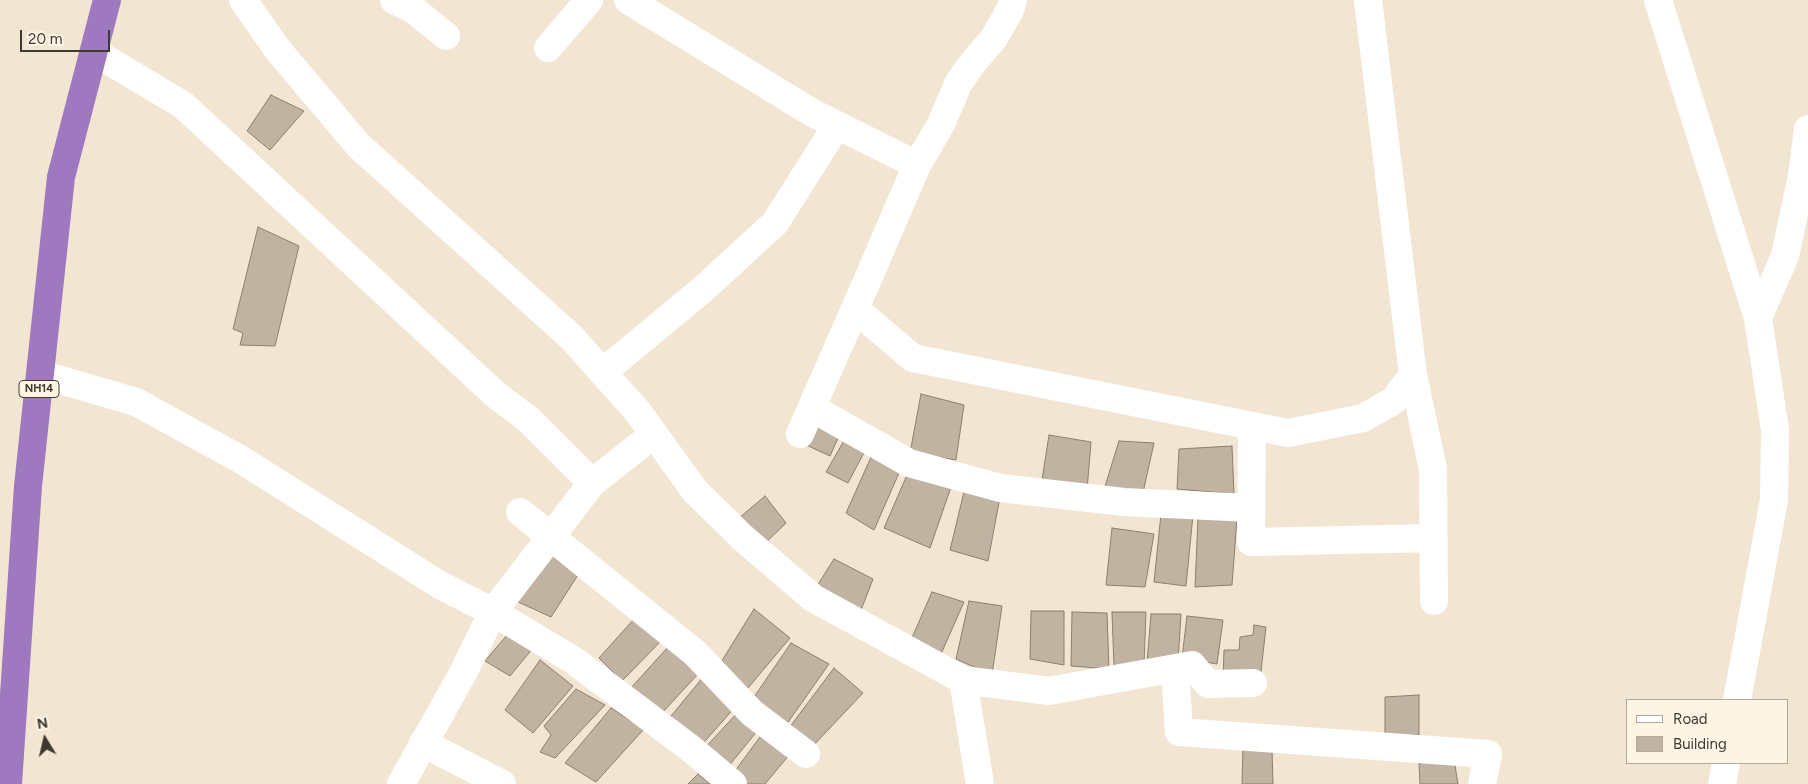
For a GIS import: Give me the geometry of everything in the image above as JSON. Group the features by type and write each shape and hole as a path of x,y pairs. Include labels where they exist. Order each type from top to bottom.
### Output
{"highway":[{"name":"NH14","path":"8,784 28,486 61,177 107,0"}],"street":[{"path":"243,0 278,50 358,145 571,337 638,412 695,491 743,538 813,598 963,680 1049,691 1192,665 1208,684 1253,683"},
{"path":"394,0 414,10 446,36"},
{"path":"548,48 589,0"},
{"path":"628,0 811,112 917,164"},
{"path":"800,434 917,164 941,124 958,84 994,38 1013,0"},
{"path":"1368,0 1413,375 1432,469 1434,601"},
{"path":"1658,0 1758,318 1776,430 1774,500 1738,699"},
{"path":"94,52 183,105 496,395 528,419 592,483"},
{"path":"603,372 702,290 775,223 837,125"},
{"path":"1758,318 1785,256 1803,197 1808,129"},
{"path":"855,310 912,358 1288,433 1363,418 1393,401 1413,375"},
{"path":"40,374 136,402 240,459 432,580 493,612 572,660 690,748 732,784"},
{"path":"812,408 909,463 1000,488 1124,502 1250,508"},
{"path":"1252,426 1251,542 1433,538"},
{"path":"400,784 493,612 592,483 654,434"},
{"path":"520,512 695,653 752,713 806,754"},
{"path":"1175,668 1179,732 1488,754 1482,784"},
{"path":"963,680 980,784"},
{"path":"423,743 502,784"},
{"path":"1722,784 1726,764"}],"building":[{"path":"271,95 304,111 270,150 247,131"},
{"path":"258,227 299,246 275,346 240,345 243,333 233,329"},
{"path":"921,394 964,405 956,460 910,453"},
{"path":"817,427 839,436 830,456 806,445"},
{"path":"1049,435 1091,442 1087,490 1042,480"},
{"path":"845,439 867,447 848,483 826,472"},
{"path":"1119,441 1154,443 1142,497 1103,493"},
{"path":"1232,446 1234,494 1177,489 1179,449"},
{"path":"872,455 902,466 874,530 846,513"},
{"path":"907,475 951,487 930,548 884,528"},
{"path":"964,492 1000,497 988,561 950,550"},
{"path":"765,496 786,523 761,547 738,519"},
{"path":"1161,514 1193,515 1186,586 1154,582"},
{"path":"1198,518 1237,518 1232,585 1195,587"},
{"path":"1112,528 1154,534 1145,587 1106,585"},
{"path":"546,551 578,575 551,617 516,601"},
{"path":"834,559 873,579 861,610 817,586"},
{"path":"932,592 964,602 941,654 911,640"},
{"path":"969,601 1002,606 992,675 956,659"},
{"path":"754,609 790,638 743,694 718,667"},
{"path":"1031,611 1064,611 1064,665 1030,659"},
{"path":"1072,612 1107,613 1109,669 1071,666"},
{"path":"1112,612 1146,612 1144,664 1114,667"},
{"path":"1151,614 1181,614 1178,663 1147,662"},
{"path":"1187,616 1223,620 1217,664 1182,658"},
{"path":"634,619 662,640 622,681 599,658"},
{"path":"1254,625 1266,627 1260,680 1223,679 1224,650 1239,650 1240,637 1253,635"},
{"path":"507,635 533,648 510,676 485,661"},
{"path":"791,643 829,664 784,728 752,700"},
{"path":"669,646 698,674 662,713 629,690"},
{"path":"540,660 573,686 533,733 505,710"},
{"path":"834,668 863,693 810,749 789,728"},
{"path":"704,676 736,706 699,748 667,721"},
{"path":"576,689 605,705 555,758 540,752 551,735 544,726"},
{"path":"1419,695 1419,735 1385,735 1385,697"},
{"path":"611,708 644,729 596,782 565,763"},
{"path":"738,712 758,730 728,767 704,749"},
{"path":"760,737 790,754 765,784 743,784 732,775"},
{"path":"1243,747 1272,749 1273,784 1242,784"},
{"path":"1454,759 1458,784 1420,784 1419,763"},
{"path":"698,774 710,784 688,784"}]}
